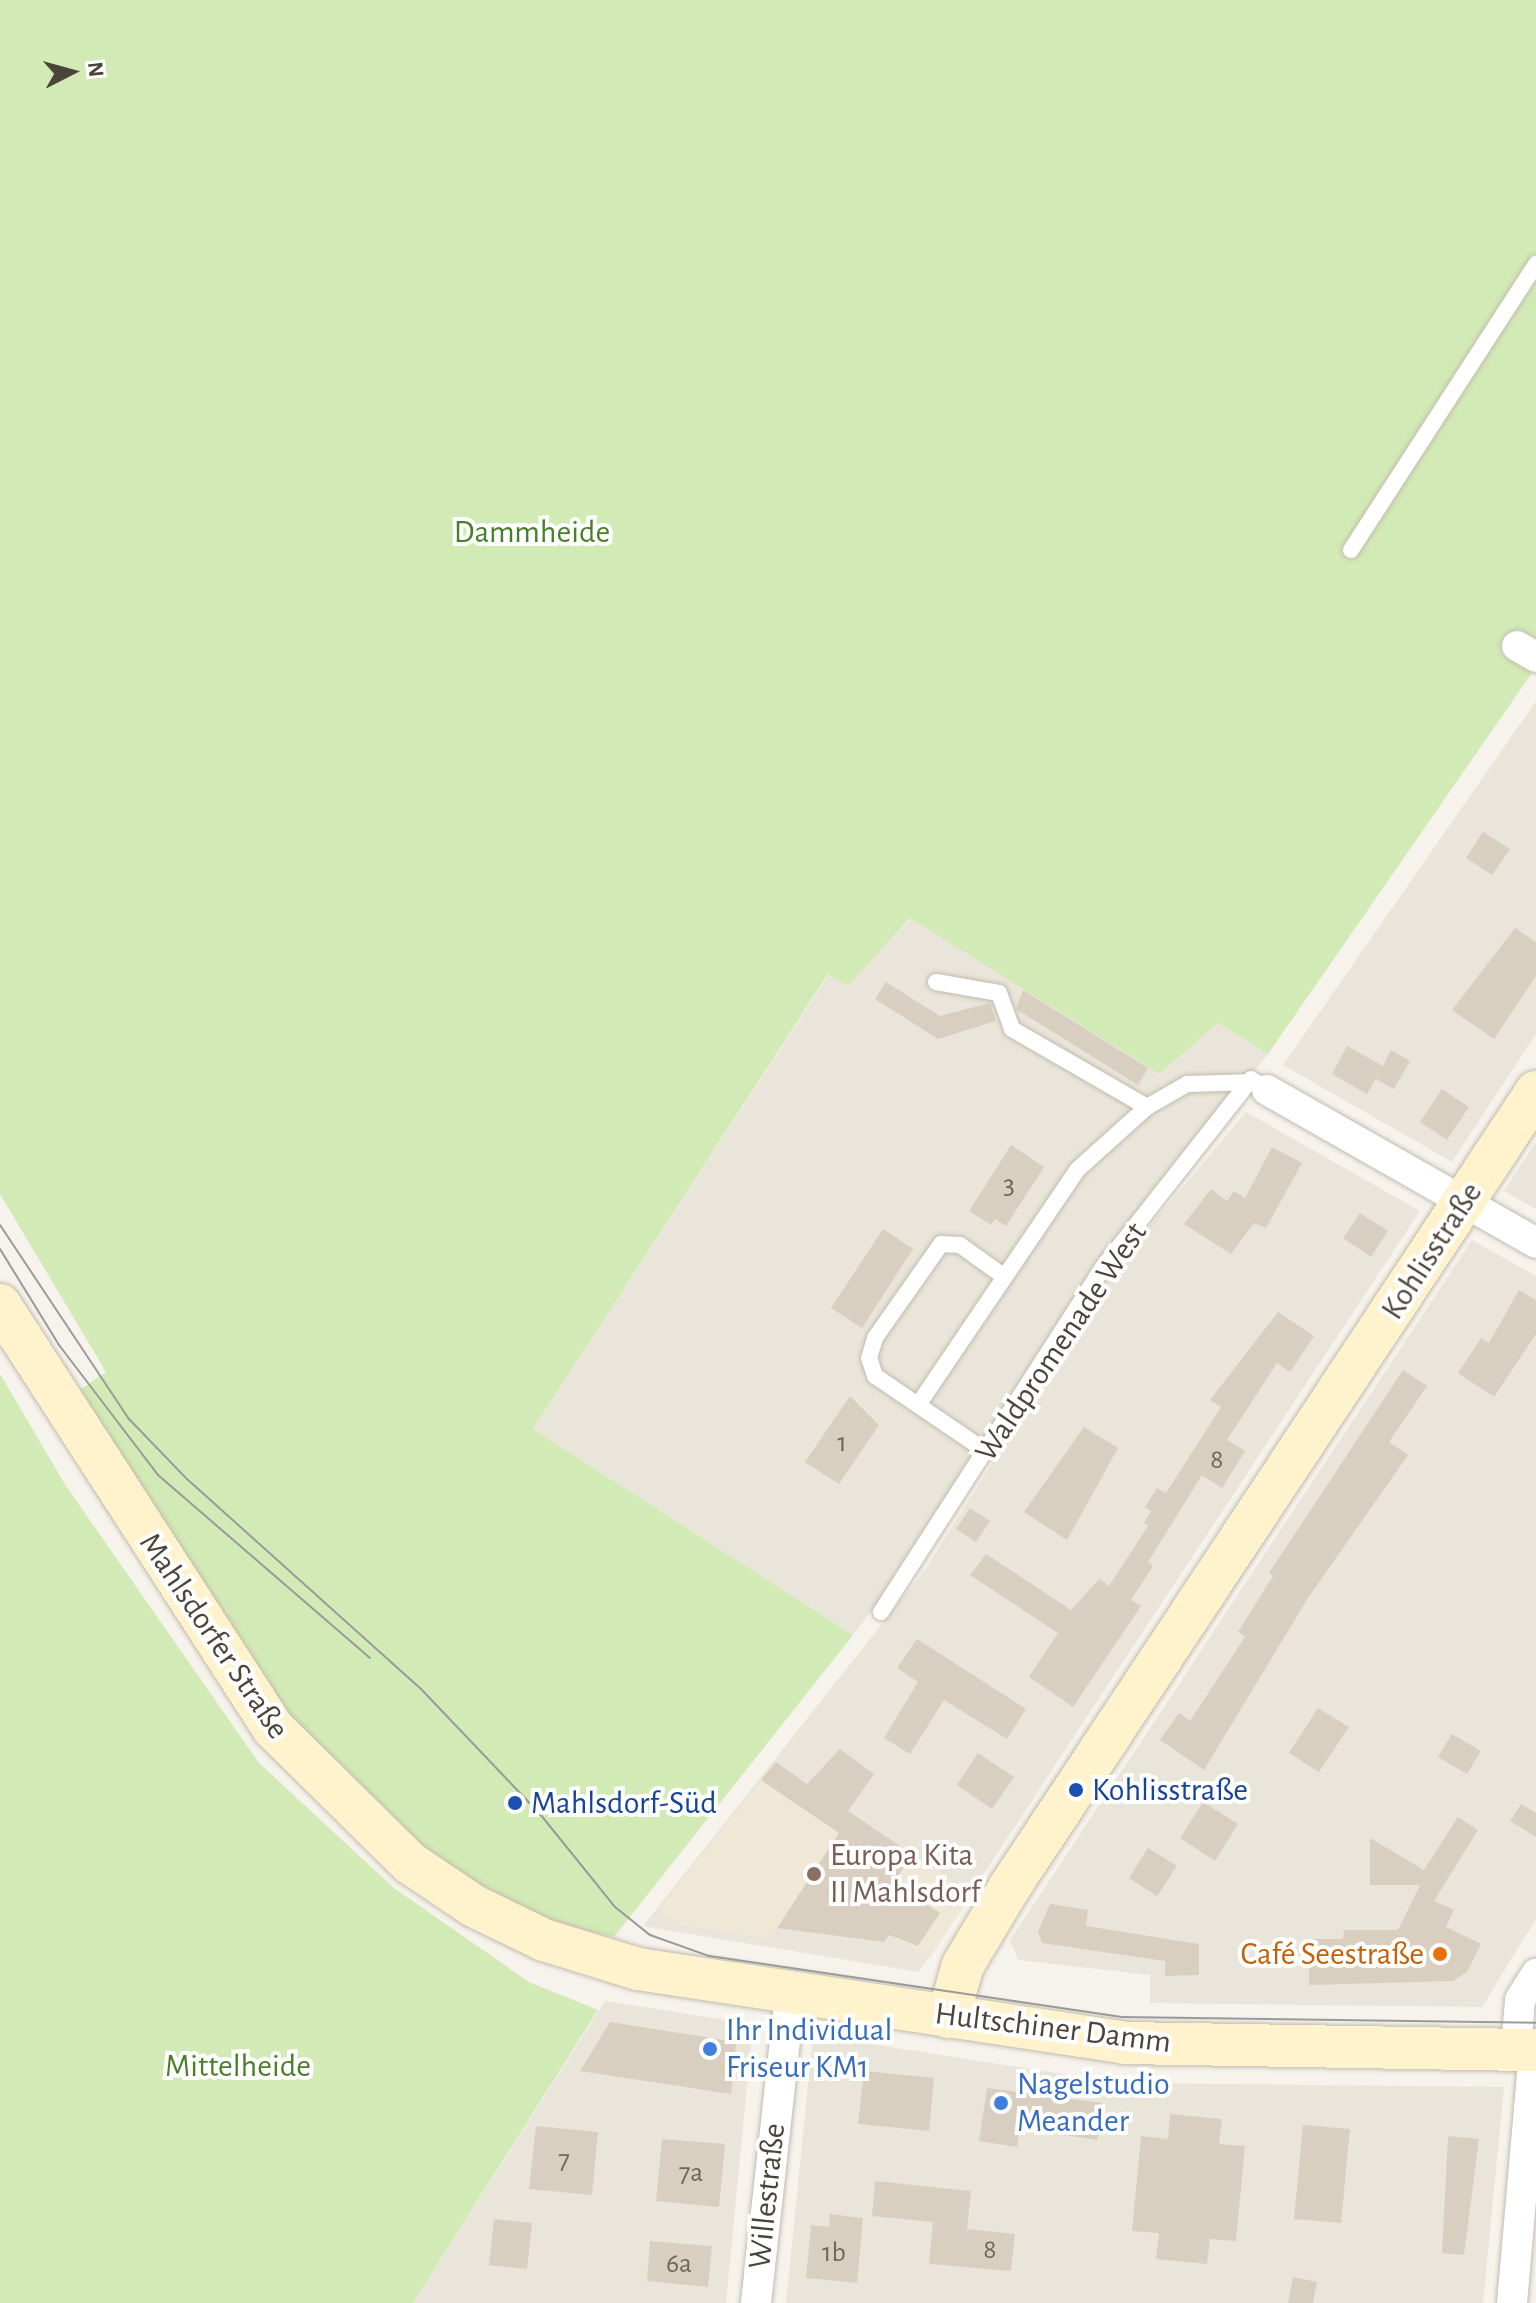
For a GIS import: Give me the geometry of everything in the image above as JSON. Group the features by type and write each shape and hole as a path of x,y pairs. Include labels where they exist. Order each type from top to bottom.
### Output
{"main road":[{"name":"Kohlisstraße","path":"948,2017 963,1965 1009,1888 1536,1092"},
{"name":"Mahlsdorfer Straße","path":"0,1305 273,1728 410,1863 474,1906 576,1953"},
{"name":"Hultschiner Damm","path":"576,1953 790,1993 1125,2043 1529,2049"}],"street":[{"path":"1259,1084 1536,1243"},
{"path":"1512,2303 1529,2049 1520,2000 1536,1974"},
{"name":"Willestraße","path":"756,2303 790,1993"}],"lane":[{"path":"1351,550 1536,264"},
{"path":"936,982 999,993 1012,1029 1147,1107"},
{"path":"920,1402 1002,1275 1077,1170 1147,1107 1187,1084 1259,1084"},
{"name":"Waldpromenade West","path":"881,1612 987,1452 1104,1266 1259,1084"},
{"path":"987,1452 920,1402 875,1376 869,1358 875,1338 941,1244 960,1245 1002,1275"}],"shaded area":[{"path":"1536,701 1536,1034 1452,1162 1283,1065"},
{"path":"911,918 1159,1074 1218,1023 1268,1054 1103,1258 925,1543 853,1635 533,1429 829,974 848,985"},
{"path":"1246,1112 1420,1211 919,1972 643,1926 927,1567 1115,1267"},
{"path":"1536,1142 1536,1209 1504,1191"},
{"path":"1472,1240 1536,1276 1536,1919 1482,2007 1150,2003 1150,1975 1018,1960 1010,1940"},
{"name":"Europa Kita II Mahlsdorf","path":"776,1762 972,1894 929,1959 890,1935 884,1942 777,1928 770,1939 678,1924 659,1909"},
{"path":"605,2001 753,2024 726,2303 413,2303"},
{"path":"813,2035 1120,2083 1504,2087 1483,2303 786,2303"}],"green space":[{"name":"Dammheide","path":"0,0 1536,0 1536,667 1268,1054 1218,1023 1159,1074 910,918 848,986 828,974 533,1429 853,1635 614,1937 540,1921 417,1850 303,1745 78,1391 106,1372 0,1194"},
{"name":"Mittelheide","path":"0,1374 66,1486 259,1763 394,1888 529,1982 598,2010 413,2303 0,2303"}],"building":[{"path":"1483,832 1510,849 1492,875 1466,858"},
{"path":"1515,928 1536,942 1536,976 1494,1039 1452,1010"},
{"path":"886,982 940,1016 990,1003 996,1021 938,1039 875,999"},
{"path":"1023,990 1148,1068 1138,1085 1016,1009"},
{"path":"1347,1046 1383,1066 1367,1094 1332,1074"},
{"path":"1391,1050 1410,1061 1394,1089 1376,1079"},
{"path":"1442,1089 1469,1107 1447,1140 1420,1122"},
{"path":"1011,1145 1044,1167 1006,1226 995,1219 991,1225 969,1211"},
{"path":"1272,1147 1302,1163 1266,1228 1254,1223 1231,1254 1184,1224 1211,1189 1227,1201 1234,1191 1245,1198"},
{"path":"1360,1213 1388,1231 1371,1257 1343,1238"},
{"path":"883,1229 913,1249 862,1328 831,1308"},
{"path":"1519,1290 1536,1300 1536,1334 1494,1397 1458,1373 1481,1338 1489,1343"},
{"path":"1278,1312 1314,1336 1290,1372 1277,1363 1227,1440 1245,1451 1222,1488 1202,1475 1148,1562 1153,1566 1131,1600 1141,1606 1073,1707 1029,1677 1058,1633 970,1575 986,1554 1071,1610 1099,1579 1109,1586 1148,1526 1144,1523 1151,1511 1145,1507 1157,1488 1166,1493 1221,1407 1210,1400"},
{"path":"1403,1370 1427,1386 1389,1442 1408,1455 1308,1598 1204,1770 1160,1740 1179,1713 1190,1721 1245,1637 1238,1632 1273,1576 1269,1573"},
{"path":"850,1396 879,1425 839,1484 805,1462"},
{"path":"1084,1427 1118,1448 1067,1540 1024,1512"},
{"path":"970,1508 990,1521 976,1542 956,1529"},
{"path":"917,1639 1026,1709 1007,1739 944,1700 910,1754 884,1738 918,1682 897,1668"},
{"path":"1318,1708 1349,1727 1319,1772 1289,1753"},
{"path":"1452,1734 1481,1751 1467,1774 1438,1757"},
{"path":"840,1749 874,1774 848,1811 912,1854 894,1883 940,1913 918,1946 889,1935 884,1942 777,1928 839,1833 761,1780 776,1762 807,1784"},
{"path":"978,1753 1014,1777 992,1809 957,1785"},
{"path":"1203,1802 1238,1824 1215,1861 1180,1838"},
{"path":"1521,1804 1536,1813 1536,1837 1510,1821"},
{"path":"1458,1817 1478,1830 1434,1901 1454,1910 1446,1927 1481,1944 1467,1972 1453,1981 1309,1985 1309,1939 1343,1939 1344,1930 1398,1930 1420,1885 1370,1885 1370,1838 1424,1870"},
{"path":"1148,1848 1177,1866 1157,1896 1129,1878"},
{"path":"1050,1904 1088,1910 1086,1926 1199,1944 1199,1975 1165,1976 1165,1961 1042,1943 1038,1932"},
{"path":"610,2022 736,2042 731,2094 580,2071"},
{"path":"864,2071 934,2078 929,2131 858,2124"},
{"path":"987,2088 1102,2103 1097,2140 1020,2128 1017,2147 979,2141"},
{"path":"1170,2114 1222,2119 1219,2144 1245,2146 1236,2241 1210,2239 1207,2264 1156,2259 1159,2233 1132,2231 1141,2136 1168,2139"},
{"path":"1303,2125 1350,2129 1341,2223 1294,2219"},
{"path":"536,2126 598,2132 592,2195 529,2189"},
{"path":"1448,2136 1479,2139 1464,2255 1442,2253"},
{"path":"662,2139 725,2144 719,2207 656,2201"},
{"path":"875,2181 971,2191 967,2229 1015,2234 1011,2271 929,2264 933,2222 872,2216"},
{"path":"830,2214 863,2218 857,2283 806,2278 811,2225 829,2227"},
{"path":"494,2219 532,2223 527,2269 489,2265"},
{"path":"650,2241 712,2246 708,2287 647,2281"},
{"path":"1293,2277 1317,2282 1313,2303 1288,2303"}],"tram line":[{"path":"0,1225 128,1418 187,1479 421,1689 540,1814 615,1907 650,1935 709,1956 1123,2017 1536,2023"},
{"path":"0,1249 59,1345 158,1475 370,1658"}],"place":[{"name":"Kohlisstraße","path":"1076,1790"},
{"name":"Mahlsdorf-Süd","path":"515,1803"},
{"name":"Europa Kita II Mahlsdorf","path":"814,1874"},
{"name":"Café Seestraße","path":"1440,1954"},
{"name":"Ihr Individual Friseur KM1","path":"710,2049"},
{"name":"Nagelstudio Meander","path":"1001,2103"}]}
